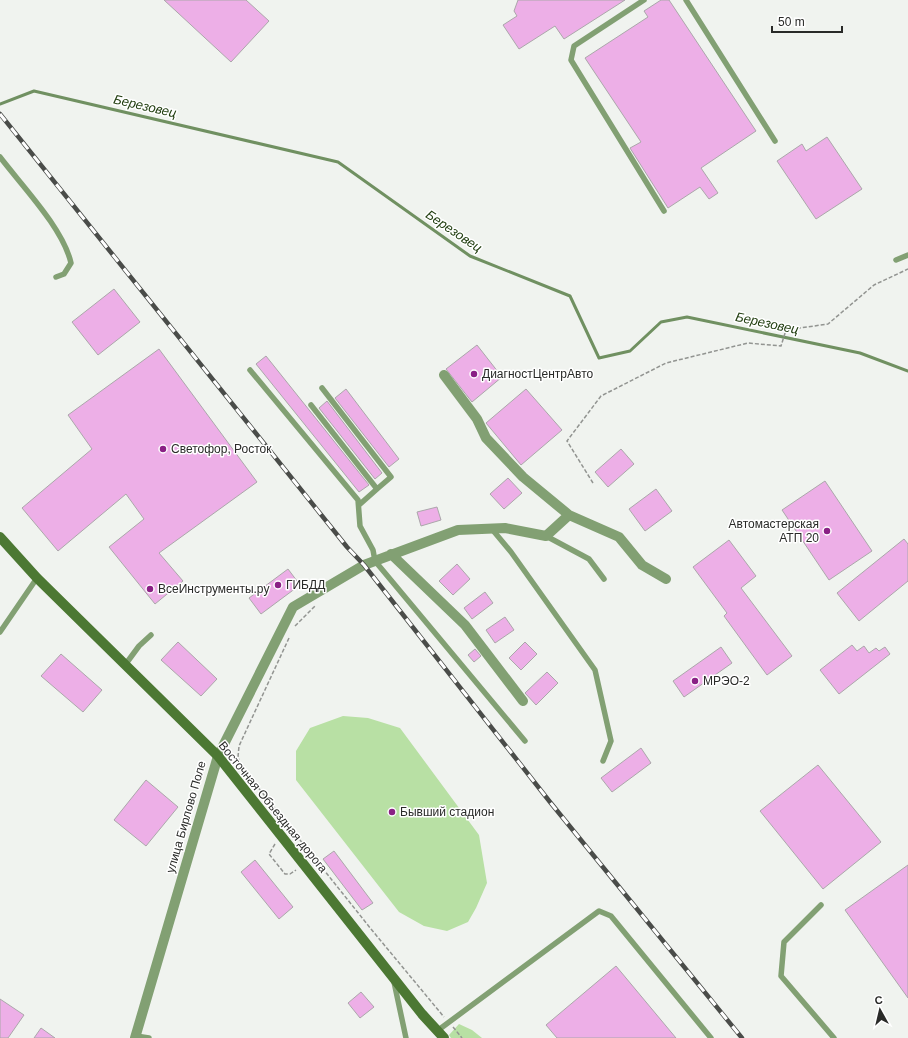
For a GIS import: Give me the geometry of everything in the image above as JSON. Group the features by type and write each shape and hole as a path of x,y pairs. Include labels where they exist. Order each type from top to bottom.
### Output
{"main road":[{"name":"Восточная Объездная дорога","path":"0,537 37,578 218,756 281,837 440,1034"}],"street":[{"path":"444,375 477,419 486,438 522,477 568,515 619,537 642,565 666,580"},
{"path":"546,536 568,515"},
{"name":"улица Бирлово Поле","path":"136,1037 218,756 293,607 374,561 458,530 505,528 546,536"},
{"path":"391,554 465,625 523,701"}],"lane":[{"path":"644,0 574,46 572,60 664,211"},
{"path":"686,0 776,141"},
{"path":"0,157 53,226 68,253 71,264 64,274 56,277"},
{"path":"896,260 908,255"},
{"path":"250,370 358,500 360,526 373,550 374,561 525,741"},
{"path":"322,388 391,476 359,505"},
{"path":"311,405 377,489"},
{"path":"491,528 511,552 595,670 611,741 603,761"},
{"path":"546,536 589,559 604,579"},
{"path":"0,632 37,578"},
{"path":"125,665 139,646 151,635"},
{"path":"821,905 784,942 781,976 834,1038"},
{"path":"440,1034 449,1022 599,911 611,916 711,1038"},
{"path":"393,977 406,1038"},
{"path":"136,1037 149,1038"}],"path":[{"path":"593,483 567,441 601,396 666,362 748,343 781,346 786,330 828,324 874,285 908,269"},
{"path":"295,626 317,605"},
{"path":"292,633 238,746 238,757 241,766 371,929 462,1038"},
{"path":"281,837 270,849 269,854 271,858 285,874 293,873 303,864"}],"green space":[{"name":"Бывший стадион","path":"343,716 368,718 400,728 479,835 487,883 468,922 447,931 424,926 399,912 296,780 296,751 310,728"},
{"path":"459,1024 472,1030 482,1038 451,1038 449,1035"}],"building":[{"path":"164,0 246,0 269,21 231,62"},
{"path":"518,0 625,0 564,39 555,26 519,49 503,25 517,16 514,11"},
{"path":"661,0 669,0 756,131 701,168 718,193 709,199 700,187 668,208 630,148 641,142 585,58 648,17 644,11"},
{"path":"827,137 862,189 816,219 777,161 802,144 806,151"},
{"path":"114,289 140,322 98,355 72,322"},
{"name":"ДиагностЦентрАвто","path":"477,345 502,377 472,402 446,369"},
{"name":"Светофор, Росток","path":"159,349 257,482 159,553 183,581 155,604 109,547 144,519 126,494 58,551 22,508 92,449 68,415"},
{"path":"266,356 369,485 359,492 256,364"},
{"path":"346,389 399,459 389,467 335,398"},
{"path":"526,389 562,430 521,465 486,423"},
{"path":"327,401 382,473 375,479 319,408"},
{"path":"621,449 634,464 608,487 595,472"},
{"path":"508,478 522,493 504,509 490,494"},
{"name":"Автомастерская АТП 20","path":"825,481 872,551 829,580 782,510"},
{"path":"656,489 672,511 645,531 629,509"},
{"path":"437,507 441,520 421,526 417,512"},
{"path":"904,539 908,544 908,581 859,621 837,593"},
{"path":"729,540 756,576 741,588 792,656 767,675 724,616 727,613 693,567"},
{"path":"457,564 470,579 453,595 439,581"},
{"path":"288,569 300,585 261,614 249,598"},
{"path":"485,592 493,603 472,619 464,608"},
{"path":"505,617 514,630 495,643 486,630"},
{"path":"178,642 217,679 201,696 161,660"},
{"path":"525,642 537,654 521,670 509,658"},
{"path":"852,645 857,651 864,646 869,653 876,648 879,651 885,647 890,654 839,694 820,670"},
{"path":"721,647 732,663 684,697 673,681"},
{"path":"475,649 481,656 474,662 468,655"},
{"path":"61,654 102,690 83,712 41,676"},
{"path":"547,672 558,683 536,705 525,693"},
{"path":"641,748 651,763 612,792 601,778"},
{"path":"818,765 881,842 823,889 760,811"},
{"path":"146,780 178,807 146,846 114,820"},
{"path":"334,851 373,903 362,910 323,859"},
{"path":"255,860 293,907 279,919 241,872"},
{"path":"908,865 908,998 845,910"},
{"path":"616,966 676,1038 557,1038 546,1025"},
{"path":"361,992 374,1007 360,1018 348,1003"},
{"path":"0,999 24,1015 8,1038 0,1038"},
{"path":"41,1028 55,1038 34,1038"}],"waterway":[{"name":"Березовец","path":"0,104 34,91 338,162 470,256 570,296 599,358 630,351 661,322 687,317 860,353 908,371"}],"railway":[{"path":"0,114 347,547 364,565 550,802 742,1038"}],"place":[{"name":"ДиагностЦентрАвто","path":"474,374"},
{"name":"Светофор, Росток","path":"163,449"},
{"name":"Автомастерская АТП 20","path":"827,531"},
{"name":"ГИБДД","path":"278,585"},
{"name":"ВсеИнструменты.ру","path":"150,589"},
{"name":"МРЭО-2","path":"695,681"},
{"name":"Бывший стадион","path":"392,812"}]}
